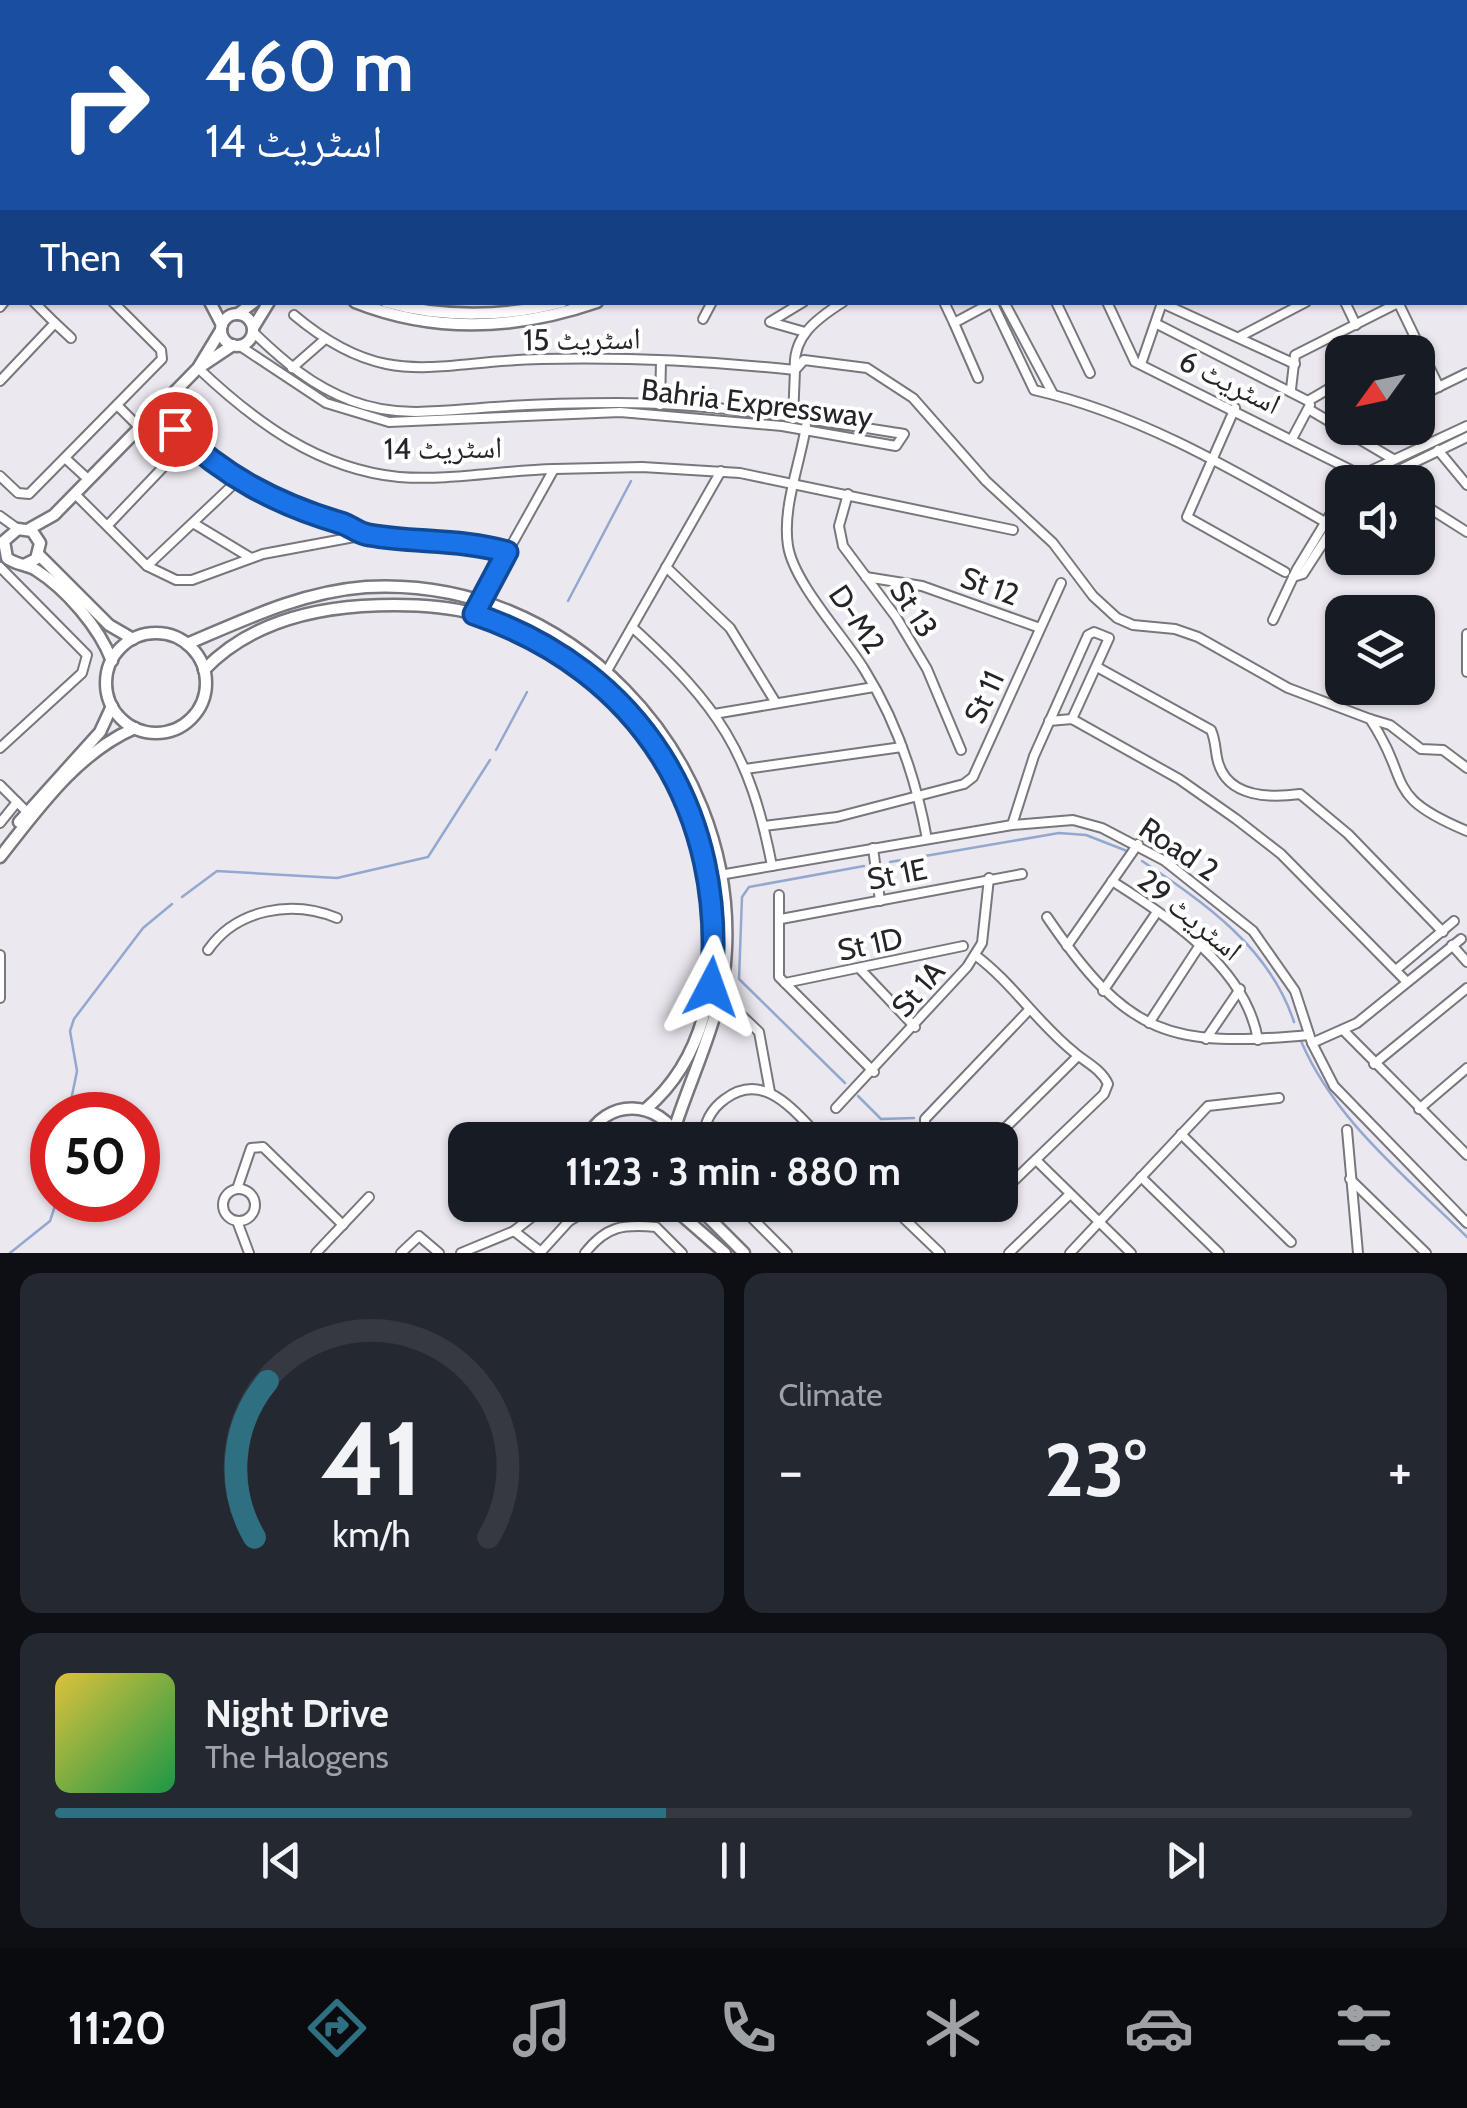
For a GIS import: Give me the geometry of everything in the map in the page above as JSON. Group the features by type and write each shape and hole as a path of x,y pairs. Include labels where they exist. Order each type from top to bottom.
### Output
{"main road":[{"path":"211,305 222,328 236,345"},
{"path":"230,305 253,330"},
{"path":"112,661 101,636 38,572 24,565 3,566 2,541 54,515 198,368 222,328 250,305"},
{"path":"198,368 253,330 267,305"},
{"path":"363,305 383,313 477,326 516,324 586,305"},
{"path":"405,305 442,311 516,307"},
{"path":"24,565 39,549 54,515"},
{"path":"23,529 109,625 133,639"},
{"path":"187,644 288,602 343,590 414,588 480,600 548,630 607,671 640,704 675,750 697,792 724,874 726,948 720,996 680,1122"},
{"path":"204,670 230,644 313,612 388,605 474,614 536,638 625,705 677,780 714,908 711,987 687,1063 646,1109"},
{"path":"0,857 48,798 104,742 135,728 172,731 193,718 205,695 204,670 187,644 160,634 133,639 112,661 106,683 112,706 135,728"},
{"path":"0,847 100,732 112,706"},
{"path":"598,1122 613,1111 646,1109 661,1122"},
{"path":"689,1222 724,1253"},
{"path":"713,1222 744,1253"}],"street":[{"path":"37,305 71,338"},
{"path":"0,476 18,493 29,494 163,355 116,305"},
{"path":"703,319 710,305"},
{"path":"798,305 770,322 804,332"},
{"path":"792,423 794,351 804,332 838,305"},
{"path":"945,305 978,378"},
{"path":"954,323 988,305"},
{"path":"993,305 1034,390 1133,422 1213,458 1324,522 1289,574 1273,620"},
{"path":"1006,305 1053,394"},
{"path":"1057,305 1090,373"},
{"name":"اسٹریٹ 6","path":"1108,305 1135,362 1235,408 1343,465"},
{"path":"1141,364 1162,305"},
{"path":"1167,305 1295,359"},
{"path":"1239,337 1295,305"},
{"path":"1346,305 1356,324"},
{"path":"1295,359 1394,305"},
{"path":"1399,305 1414,335"},
{"name":"اسٹریٹ 15","path":"294,314 324,340 366,358 437,370 538,358 796,370 810,359 846,363 886,377 913,398 986,482 1053,543 1093,596 1118,618 1133,625 1175,628 1198,637 1288,688 1370,719"},
{"path":"0,381 56,323"},
{"path":"1157,324 1290,389 1325,417"},
{"name":"Bahria Expressway","path":"236,345 326,403 389,422 423,424 483,417 620,412 792,423 806,419 904,434 896,446 805,430 792,423 660,404 529,404 437,414 396,412 353,402 292,368 253,330"},
{"path":"292,368 324,340"},
{"path":"1290,389 1295,359"},
{"path":"660,404 661,361"},
{"name":"اسٹریٹ 14","path":"198,368 268,428 306,450 355,469 435,477 554,469 720,472 796,483 1012,530"},
{"path":"1435,388 1467,373"},
{"path":"1435,378 1439,386"},
{"path":"1293,437 1309,406 1325,394"},
{"path":"117,406 140,428"},
{"path":"1235,408 1187,516 1289,574 1303,574 1325,546"},
{"path":"157,410 188,441 238,480 288,506 365,535"},
{"name":"D-M2","path":"806,419 788,520 791,559 874,687 920,796 928,839"},
{"path":"1382,465 1467,426"},
{"path":"1410,465 1467,437"},
{"path":"108,525 188,441"},
{"path":"1369,445 1393,459"},
{"path":"1438,450 1467,485"},
{"path":"64,458 88,480"},
{"path":"474,614 554,469"},
{"path":"600,683 720,472"},
{"path":"147,566 238,480"},
{"path":"75,494 147,566 176,580 192,580 252,558 365,535 476,543 507,552"},
{"name":"St 13","path":"848,494 840,526 843,546 926,669 961,750"},
{"path":"1435,512 1467,532"},
{"path":"0,516 23,529"},
{"path":"193,523 252,558"},
{"path":"0,748 82,673 87,654 3,566"},
{"path":"666,566 730,628 776,704"},
{"name":"St 12","path":"866,577 922,586 1040,628"},
{"name":"St 11","path":"764,826 837,816 964,784 972,776 1060,583"},
{"path":"632,628 684,674 714,714 745,769 764,826 772,866"},
{"path":"1012,825 1050,721 1088,636 1094,632 1108,638 1072,720"},
{"path":"1467,634 1467,672"},
{"path":"1097,668 1210,730 1218,765 1238,787 1270,798 1300,794 1348,834 1443,932"},
{"path":"714,714 874,687"},
{"path":"1467,768 1443,750 1421,749 1382,720 1370,719 1403,791 1422,811 1467,831"},
{"path":"1050,721 1072,720 1179,779 1281,854 1407,982"},
{"path":"745,769 902,747"},
{"path":"0,786 27,812"},
{"path":"0,823 17,802"},
{"name":"Road 2","path":"708,877 1012,825 1073,820 1138,844 1253,930 1295,991 1310,1039 1334,1086 1355,1112 1467,1223"},
{"path":"1067,946 1138,844"},
{"path":"873,848 880,901"},
{"name":"St 1E","path":"781,919 1022,874"},
{"name":"St 1A","path":"836,1108 915,1028 975,955 982,943 989,878"},
{"name":"اسٹریٹ 29","path":"1112,881 1157,912 1240,990 1258,1040"},
{"path":"780,895 778,976 874,1072"},
{"path":"208,950 234,926 270,911 309,906 337,918"},
{"path":"1103,991 1157,912"},
{"path":"1048,918 1103,991 1149,1023 1206,1040 1310,1039 1344,1031 1461,939"},
{"path":"1397,968 1454,921"},
{"name":"St 1D","path":"785,984 963,946"},
{"path":"1452,946 1467,962"},
{"path":"1149,1023 1198,948"},
{"path":"0,955 0,998"},
{"path":"975,955 1000,974 1029,1010 1078,1056 1104,1074 1108,1084 1018,1177"},
{"path":"861,970 915,1028"},
{"path":"711,987 759,1032 770,1092"},
{"path":"1374,1064 1467,988"},
{"path":"1206,1040 1240,990"},
{"path":"925,1122 1029,1010"},
{"path":"1344,1031 1418,1109 1465,1150"},
{"path":"1011,1122 1078,1056"},
{"path":"1418,1109 1467,1068"},
{"path":"708,1122 732,1094 751,1088 770,1092 803,1122"},
{"path":"1070,1253 1208,1106 1279,1098"},
{"path":"1346,1130 1358,1253"},
{"path":"1180,1134 1291,1242"},
{"path":"237,1189 250,1148 263,1147 343,1224"},
{"path":"1036,1160 1131,1253"},
{"path":"1141,1177 1219,1253"},
{"path":"1350,1179 1426,1253"},
{"path":"237,1221 250,1216 254,1203 246,1192 237,1189 227,1194 223,1205 227,1216 237,1221 249,1253"},
{"path":"1009,1253 1070,1194"},
{"path":"316,1253 369,1197"},
{"path":"461,1253 514,1231 526,1222"},
{"path":"514,1231 541,1252 567,1222"},
{"path":"756,1222 787,1253"},
{"path":"908,1222 940,1253"},
{"path":"585,1253 600,1233 625,1224 656,1227 682,1253"},
{"path":"401,1253 419,1236 439,1253"}],"waterway":[{"path":"568,601 631,481"},
{"path":"496,750 527,692"},
{"path":"182,897 217,871 337,878 428,857 490,760"},
{"path":"890,862 1059,833 1086,835 1127,851"},
{"path":"1142,861 1189,893 1252,950 1269,972 1294,1022"},
{"path":"845,1083 739,979 742,897 749,887 864,866"},
{"path":"73,1092 77,1071 70,1031 74,1019 143,928 172,904"},
{"path":"1301,1041 1315,1070 1353,1122 1467,1237"},
{"path":"858,1096 881,1119 914,1118"},
{"path":"10,1253 49,1222"}],"route":[{"path":"175,429 226,472 300,512 347,525 365,535 476,543 507,552 474,614 536,638 594,678 625,705 677,780 696,827 714,908 711,987"}]}
